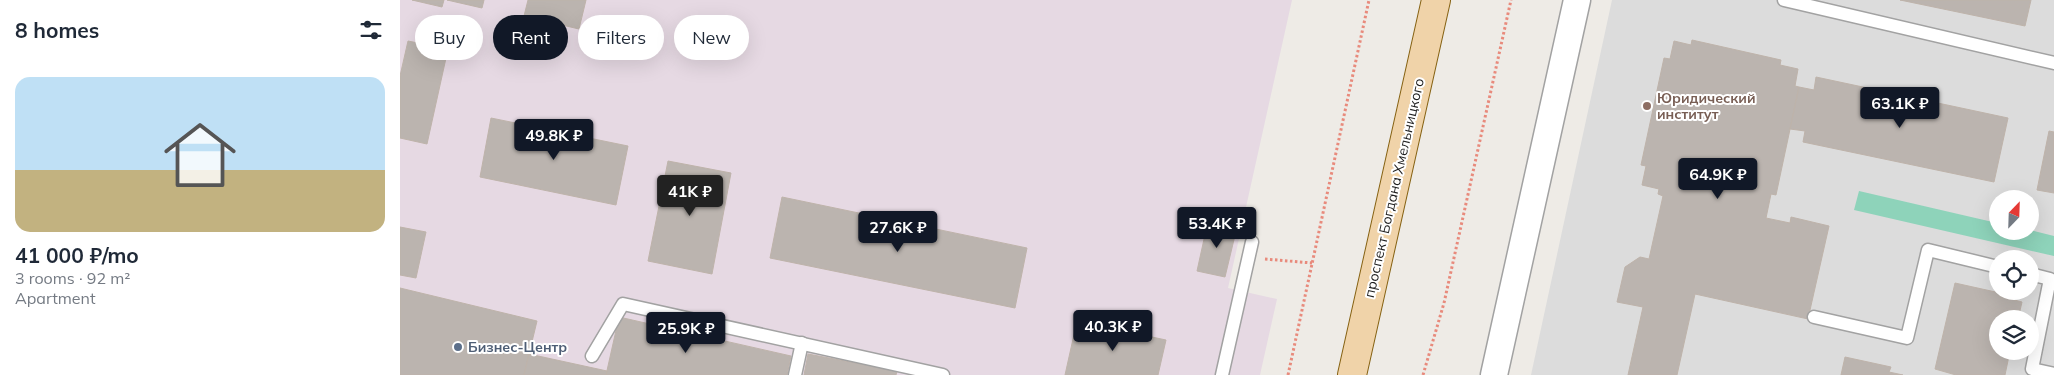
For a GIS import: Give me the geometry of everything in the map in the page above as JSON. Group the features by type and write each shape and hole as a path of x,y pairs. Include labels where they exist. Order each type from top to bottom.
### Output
{"main road":[{"name":"проспект Богдана Хмельницкого","path":"1352,375 1436,0"}],"street":[{"path":"1494,375 1577,0"}],"lane":[{"path":"1784,0 2054,63"},
{"path":"1222,375 1252,242"},
{"path":"1814,317 1907,338 1928,250 1989,265"},
{"path":"2039,276 2050,279 2032,369 2054,374"},
{"path":"592,356 623,304 802,343 869,362 943,375"},
{"path":"795,375 802,343"}],"path":[{"path":"1288,375 1369,0"},
{"path":"1423,375 1444,303 1511,0"},
{"path":"1248,257 1312,263"}],"shaded area":[{"path":"400,0 1292,0 1228,288 1277,299 1260,375 400,375"},
{"path":"1612,0 2054,0 2054,375 1531,375"}],"green space":[{"path":"1859,191 1989,221 1989,240 2039,240 2039,232 2054,236 2054,256 2039,253 2039,250 2028,250 1854,210"}],"building":[{"path":"412,0 444,0 442,7"},
{"path":"447,0 484,0 482,8"},
{"path":"528,0 586,0 582,15 578,15 578,29 568,26 568,15 524,15"},
{"path":"1900,0 2031,0 2025,26"},
{"path":"1692,40 1781,60 1780,65 1798,69 1795,86 1799,87 1776,195 1771,194 1766,218 1790,223 1791,217 1829,226 1808,319 1695,294 1677,375 1628,375 1643,307 1617,302 1625,267 1640,257 1649,259 1663,196 1658,194 1659,189 1642,185 1646,166 1641,165 1664,58 1670,59 1674,41 1691,45"},
{"path":"408,41 415,42 415,60 446,60 427,144 400,138 400,76"},
{"path":"1816,77 2008,118 1994,182 1803,142 1805,131 1790,129 1799,87 1814,90"},
{"path":"491,118 628,146 616,205 480,177"},
{"path":"2049,131 2054,132 2054,193 2037,190"},
{"path":"668,161 731,173 712,274 648,261"},
{"path":"782,197 1027,248 1015,308 770,258"},
{"path":"1208,221 1237,227 1225,277 1197,271"},
{"path":"400,227 426,232 416,278 400,275"},
{"path":"1955,283 1989,291 1989,300 2014,300 2022,302 2020,310 1989,310 1989,360 2008,360 2005,375 1956,375 1935,369"},
{"path":"400,288 537,321 524,375 400,375"},
{"path":"619,317 791,356 787,375 606,375"},
{"path":"1077,321 1166,340 1158,375 1065,375"},
{"path":"529,354 607,371 606,375 524,375"},
{"path":"808,354 897,371 896,375 804,375"},
{"path":"1845,357 1891,367 1889,372 1903,375 1841,375"}],"place":[{"name":"Юридический институт","path":"1647,106"},
{"name":"Бизнес-Центр","path":"458,347"}]}
